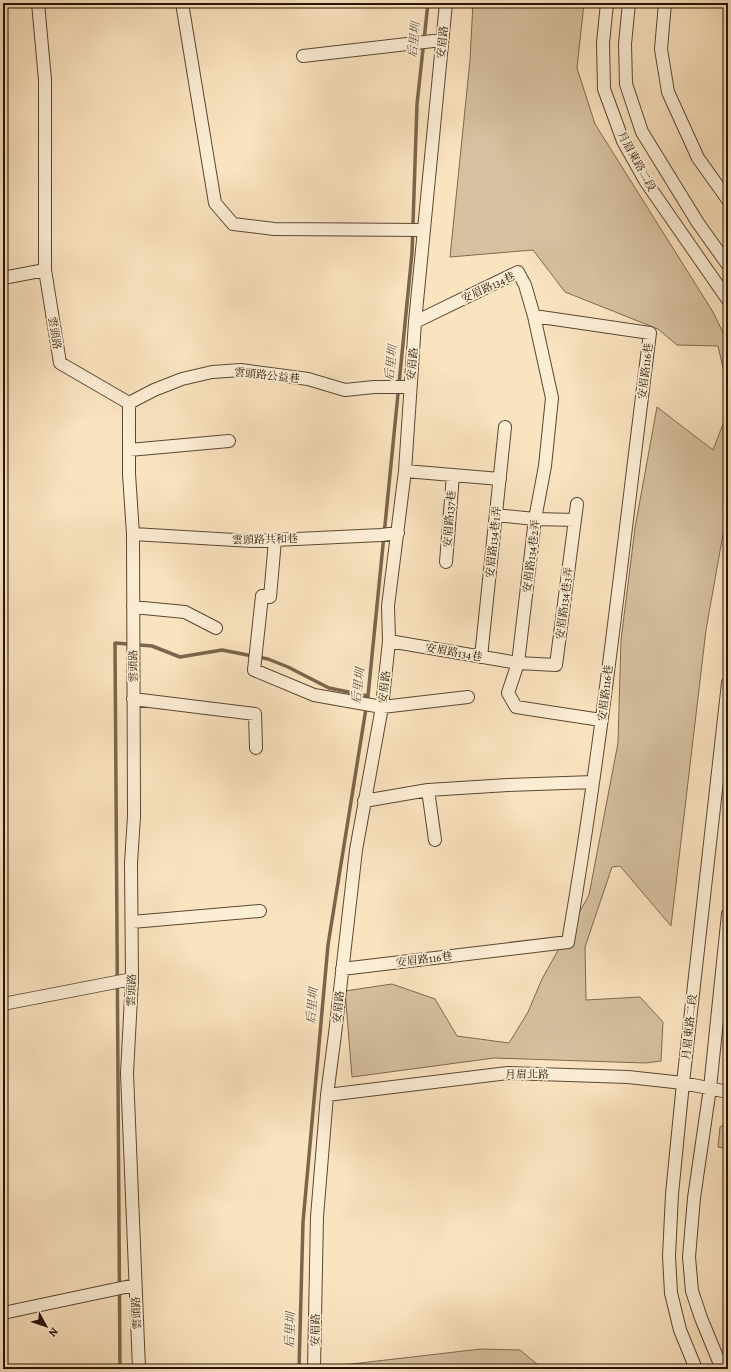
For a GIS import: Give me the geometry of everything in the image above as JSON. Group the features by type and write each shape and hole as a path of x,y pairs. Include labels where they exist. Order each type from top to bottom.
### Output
{"street":[{"name":"雲頭路","path":"38,3 45,80 45,270 60,363 129,403 129,450 133,534 134,816 131,863 132,978 127,1073 139,1369"},
{"path":"182,3 215,203 233,224 274,229 424,230"},
{"name":"安眉路","path":"314,1369 317,1217 326,1095 335,1034 356,850 382,707 389,641 388,606 405,471 415,322 446,3"},
{"name":"月眉東路二段","path":"607,3 603,43 604,89 623,142 646,182 728,300"},
{"name":"月眉東路二段","path":"629,3 625,44 626,84 642,132 698,223 728,266"},
{"path":"665,3 661,49 668,92 698,158 728,200"},
{"path":"303,56 442,40"},
{"path":"3,278 45,270"},
{"name":"安眉路134巷","path":"415,322 518,272 525,285 534,316"},
{"name":"安眉路134巷2弄","path":"534,316 552,398 545,466 535,519 518,663 508,693 516,707 601,720"},
{"name":"安眉路116巷","path":"342,969 568,942 593,782 650,333 534,316"},
{"name":"雲頭路公益巷","path":"129,403 154,390 182,379 212,372 241,370 308,379 346,390 374,387 410,387"},
{"name":"安眉路134巷1弄","path":"481,657 506,427"},
{"path":"129,450 229,441"},
{"name":"安眉路137巷","path":"405,471 500,479"},
{"name":"安眉路137巷","path":"446,562 453,475"},
{"name":"安眉路134巷3弄","path":"518,663 556,665 577,504"},
{"path":"496,515 535,519 575,520"},
{"name":"雲頭路共和巷","path":"133,534 252,541 398,533"},
{"path":"275,540 270,597 262,596 254,670 314,695 382,707 468,697"},
{"path":"133,607 185,612 216,628"},
{"name":"安眉路134巷","path":"389,641 518,663"},
{"name":"月眉東路二段","path":"696,1369 680,1330 671,1293 669,1256 672,1194 683,1082 728,683"},
{"path":"133,699 255,714 256,748"},
{"path":"364,801 428,790 508,784 593,782"},
{"path":"428,790 435,840"},
{"path":"132,922 260,911"},
{"path":"722,1369 701,1318 692,1291 689,1258 694,1198 710,1088 728,914"},
{"path":"3,1004 132,978"},
{"name":"月眉北路","path":"326,1095 508,1073 628,1077 683,1082 728,1092"},
{"path":"3,1313 135,1285"}],"shaded area":[{"path":"473,3 584,3 577,68 595,124 713,312 728,343 728,390 718,346 677,345 658,329 565,292 533,250 450,257 470,60"},
{"path":"657,407 713,450 728,411 728,506 706,630 671,926 620,866 612,867 585,947 586,1000 640,997 663,1022 661,1061 645,1063 494,1058 352,1077 345,991 392,984 435,999 457,1036 509,1043 528,1012 542,979 589,895 618,743 621,640 635,528"},
{"path":"728,1122 728,1149 718,1147 720,1127"},
{"path":"481,1349 520,1350 543,1369 334,1369 334,1366"}],"waterway":[{"name":"后里圳","path":"299,1369 303,1222 328,945 368,696 412,253 417,104 428,3"},
{"path":"120,1369 115,643 152,646 180,657 222,650 268,659 288,667 329,688 368,696"}]}
